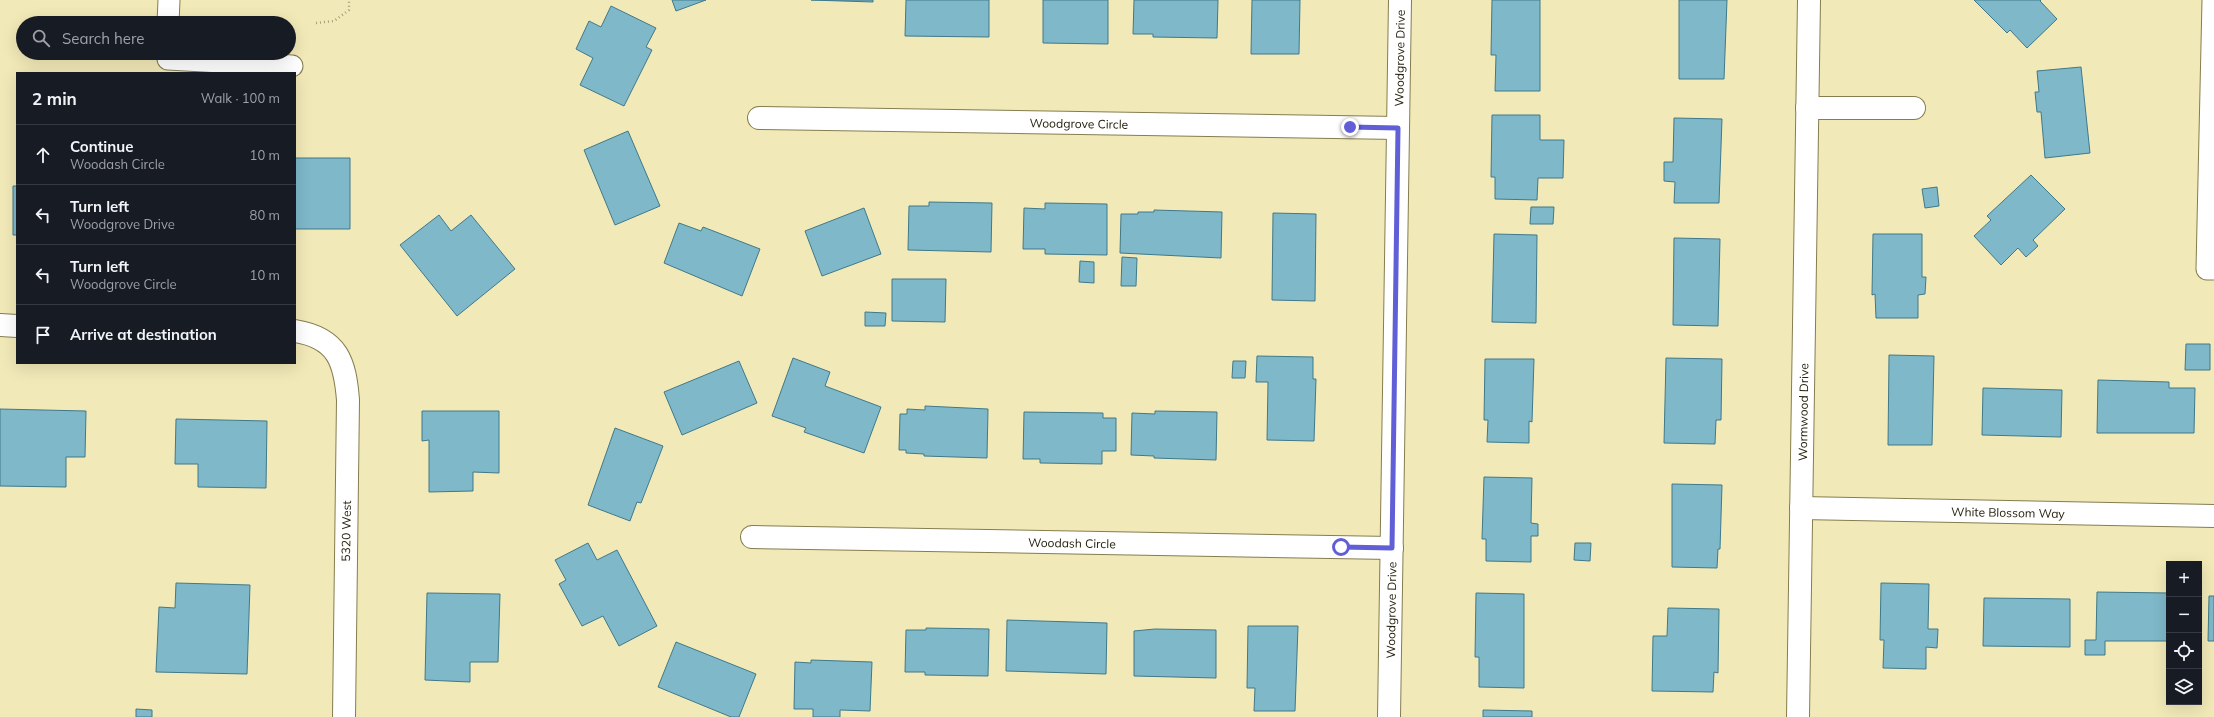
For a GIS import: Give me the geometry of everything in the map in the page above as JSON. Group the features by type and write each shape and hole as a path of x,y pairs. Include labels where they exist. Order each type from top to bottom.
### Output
{"street":[{"name":"Woodgrove Drive","path":"1389,717 1400,0"},
{"name":"Wormwood Drive","path":"1798,717 1809,0"},
{"path":"1807,108 1914,108"},
{"name":"Woodgrove Circle","path":"759,118 1398,128"},
{"path":"0,326 16,326"},
{"name":"5320 West","path":"296,331 317,338 334,348 343,363 348,400 344,717"},
{"name":"White Blossom Way","path":"1801,508 2214,516"},
{"name":"Woodash Circle","path":"752,537 1392,548"}],"lane":[{"path":"168,16 169,0"},
{"path":"2213,0 2207,269 2214,270"},
{"path":"186,60 292,66"}],"path":[{"path":"316,23 334,21 349,10 349,0"}],"building":[{"path":"672,0 706,0 676,11"},
{"path":"811,0 873,0 873,2"},
{"path":"906,0 989,0 989,37 905,36"},
{"path":"1043,0 1108,0 1108,44 1043,43"},
{"path":"1134,0 1218,0 1217,38 1153,37 1153,34 1133,34"},
{"path":"1252,0 1300,0 1299,54 1251,54"},
{"path":"1492,0 1540,0 1540,91 1495,91 1496,55 1491,55"},
{"path":"1679,0 1727,0 1724,79 1679,79"},
{"path":"1974,0 2041,0 2040,1 2057,19 2027,48 2010,30 2007,33"},
{"path":"611,6 656,28 646,47 652,50 624,106 580,85 593,58 576,49 589,21 601,27"},
{"path":"2081,67 2090,153 2045,158 2041,112 2037,112 2035,92 2039,92 2037,71"},
{"path":"1492,115 1540,115 1540,140 1564,140 1563,178 1538,178 1537,200 1495,199 1495,177 1491,177"},
{"path":"1674,118 1722,119 1719,203 1674,203 1675,182 1664,181 1664,162 1673,162"},
{"path":"628,131 660,206 615,225 584,150"},
{"path":"296,158 350,158 350,229 296,229"},
{"path":"2031,175 2065,209 2033,240 2038,246 2026,257 2018,248 2001,265 1974,236 1991,220 1987,216"},
{"path":"13,186 16,186 16,235 13,235"},
{"path":"1937,187 1939,206 1925,208 1922,189"},
{"path":"929,202 992,203 991,252 908,250 909,206 929,206"},
{"path":"1045,203 1107,204 1107,255 1045,254 1045,249 1023,249 1024,208 1045,209"},
{"path":"1531,207 1554,207 1553,224 1530,224"},
{"path":"864,208 881,254 822,276 805,231"},
{"path":"1154,210 1222,212 1221,258 1120,253 1121,214 1138,214 1138,212 1154,212"},
{"path":"1273,213 1316,214 1315,301 1272,300"},
{"path":"439,215 451,231 471,215 515,269 457,316 400,245"},
{"path":"679,223 701,231 703,227 760,249 742,296 664,263"},
{"path":"1494,234 1537,235 1536,323 1492,322"},
{"path":"1873,234 1922,234 1922,277 1926,277 1925,294 1918,295 1918,318 1876,318 1875,294 1872,295"},
{"path":"1674,238 1720,239 1718,326 1673,325"},
{"path":"1122,257 1137,258 1136,286 1121,286"},
{"path":"1080,261 1094,262 1094,283 1079,282"},
{"path":"892,279 946,279 945,322 892,321"},
{"path":"865,312 886,313 885,326 865,326"},
{"path":"2186,344 2210,344 2210,370 2185,370"},
{"path":"1889,355 1934,356 1932,445 1888,445"},
{"path":"1257,356 1313,357 1313,379 1316,379 1314,441 1267,440 1268,382 1256,382"},
{"path":"793,358 830,372 825,386 881,407 864,453 804,432 806,428 772,416"},
{"path":"1666,358 1722,359 1721,420 1716,420 1715,444 1664,443"},
{"path":"1485,359 1534,359 1532,422 1529,421 1529,443 1487,442 1488,420 1484,420"},
{"path":"739,361 757,403 682,435 664,392"},
{"path":"1233,361 1246,361 1245,378 1232,378"},
{"path":"2098,380 2169,382 2169,388 2195,388 2194,433 2097,433"},
{"path":"1983,388 2062,390 2061,437 1982,435"},
{"path":"925,406 988,409 987,458 924,456 924,454 906,453 906,450 899,450 900,414 907,414 907,409 925,410"},
{"path":"0,409 86,411 85,457 66,457 66,487 0,486"},
{"path":"422,411 499,411 499,473 473,472 473,491 429,492 429,440 422,441"},
{"path":"1155,411 1217,412 1216,460 1154,458 1154,456 1131,455 1132,413 1155,414"},
{"path":"1024,412 1103,413 1103,418 1116,418 1116,451 1102,451 1102,464 1040,463 1040,459 1023,459"},
{"path":"176,419 267,421 266,488 198,487 198,464 175,464"},
{"path":"615,428 663,446 641,503 637,502 630,521 588,505"},
{"path":"1484,477 1532,478 1531,523 1538,524 1538,536 1531,536 1531,562 1486,561 1486,539 1482,539"},
{"path":"1672,484 1722,485 1720,549 1718,549 1717,568 1672,567"},
{"path":"588,543 597,560 617,550 657,626 619,646 603,616 582,626 559,584 566,580 555,560"},
{"path":"1575,543 1591,543 1590,561 1574,560"},
{"path":"176,583 250,585 247,674 156,672 159,607 175,608"},
{"path":"1881,583 1929,584 1928,629 1938,629 1937,648 1926,647 1926,669 1883,668 1884,640 1880,640"},
{"path":"2097,592 2166,593 2166,641 2105,641 2105,655 2085,655 2085,640 2096,640"},
{"path":"427,593 500,594 498,662 470,662 470,682 425,680"},
{"path":"1476,593 1524,594 1524,688 1479,687 1479,657 1475,657"},
{"path":"2209,596 2214,596 2214,641 2208,641"},
{"path":"1984,598 2070,599 2070,647 1983,646"},
{"path":"1668,608 1719,609 1718,673 1714,672 1713,692 1652,691 1653,636 1667,636"},
{"path":"1007,620 1107,623 1106,674 1006,671"},
{"path":"1248,626 1298,626 1295,711 1254,711 1255,688 1247,688"},
{"path":"926,628 989,629 988,676 925,675 925,672 905,672 906,630 926,630"},
{"path":"1155,629 1216,630 1216,678 1134,676 1134,631"},
{"path":"676,642 756,674 739,717 731,717 658,687"},
{"path":"811,660 872,662 870,711 840,710 840,717 813,717 813,709 794,709 795,662 811,663"},
{"path":"136,709 152,710 152,717 136,717"},
{"path":"1483,710 1532,711 1532,717 1483,717"}],"route":[{"path":"1341,547 1392,548 1398,128 1350,127"}]}
